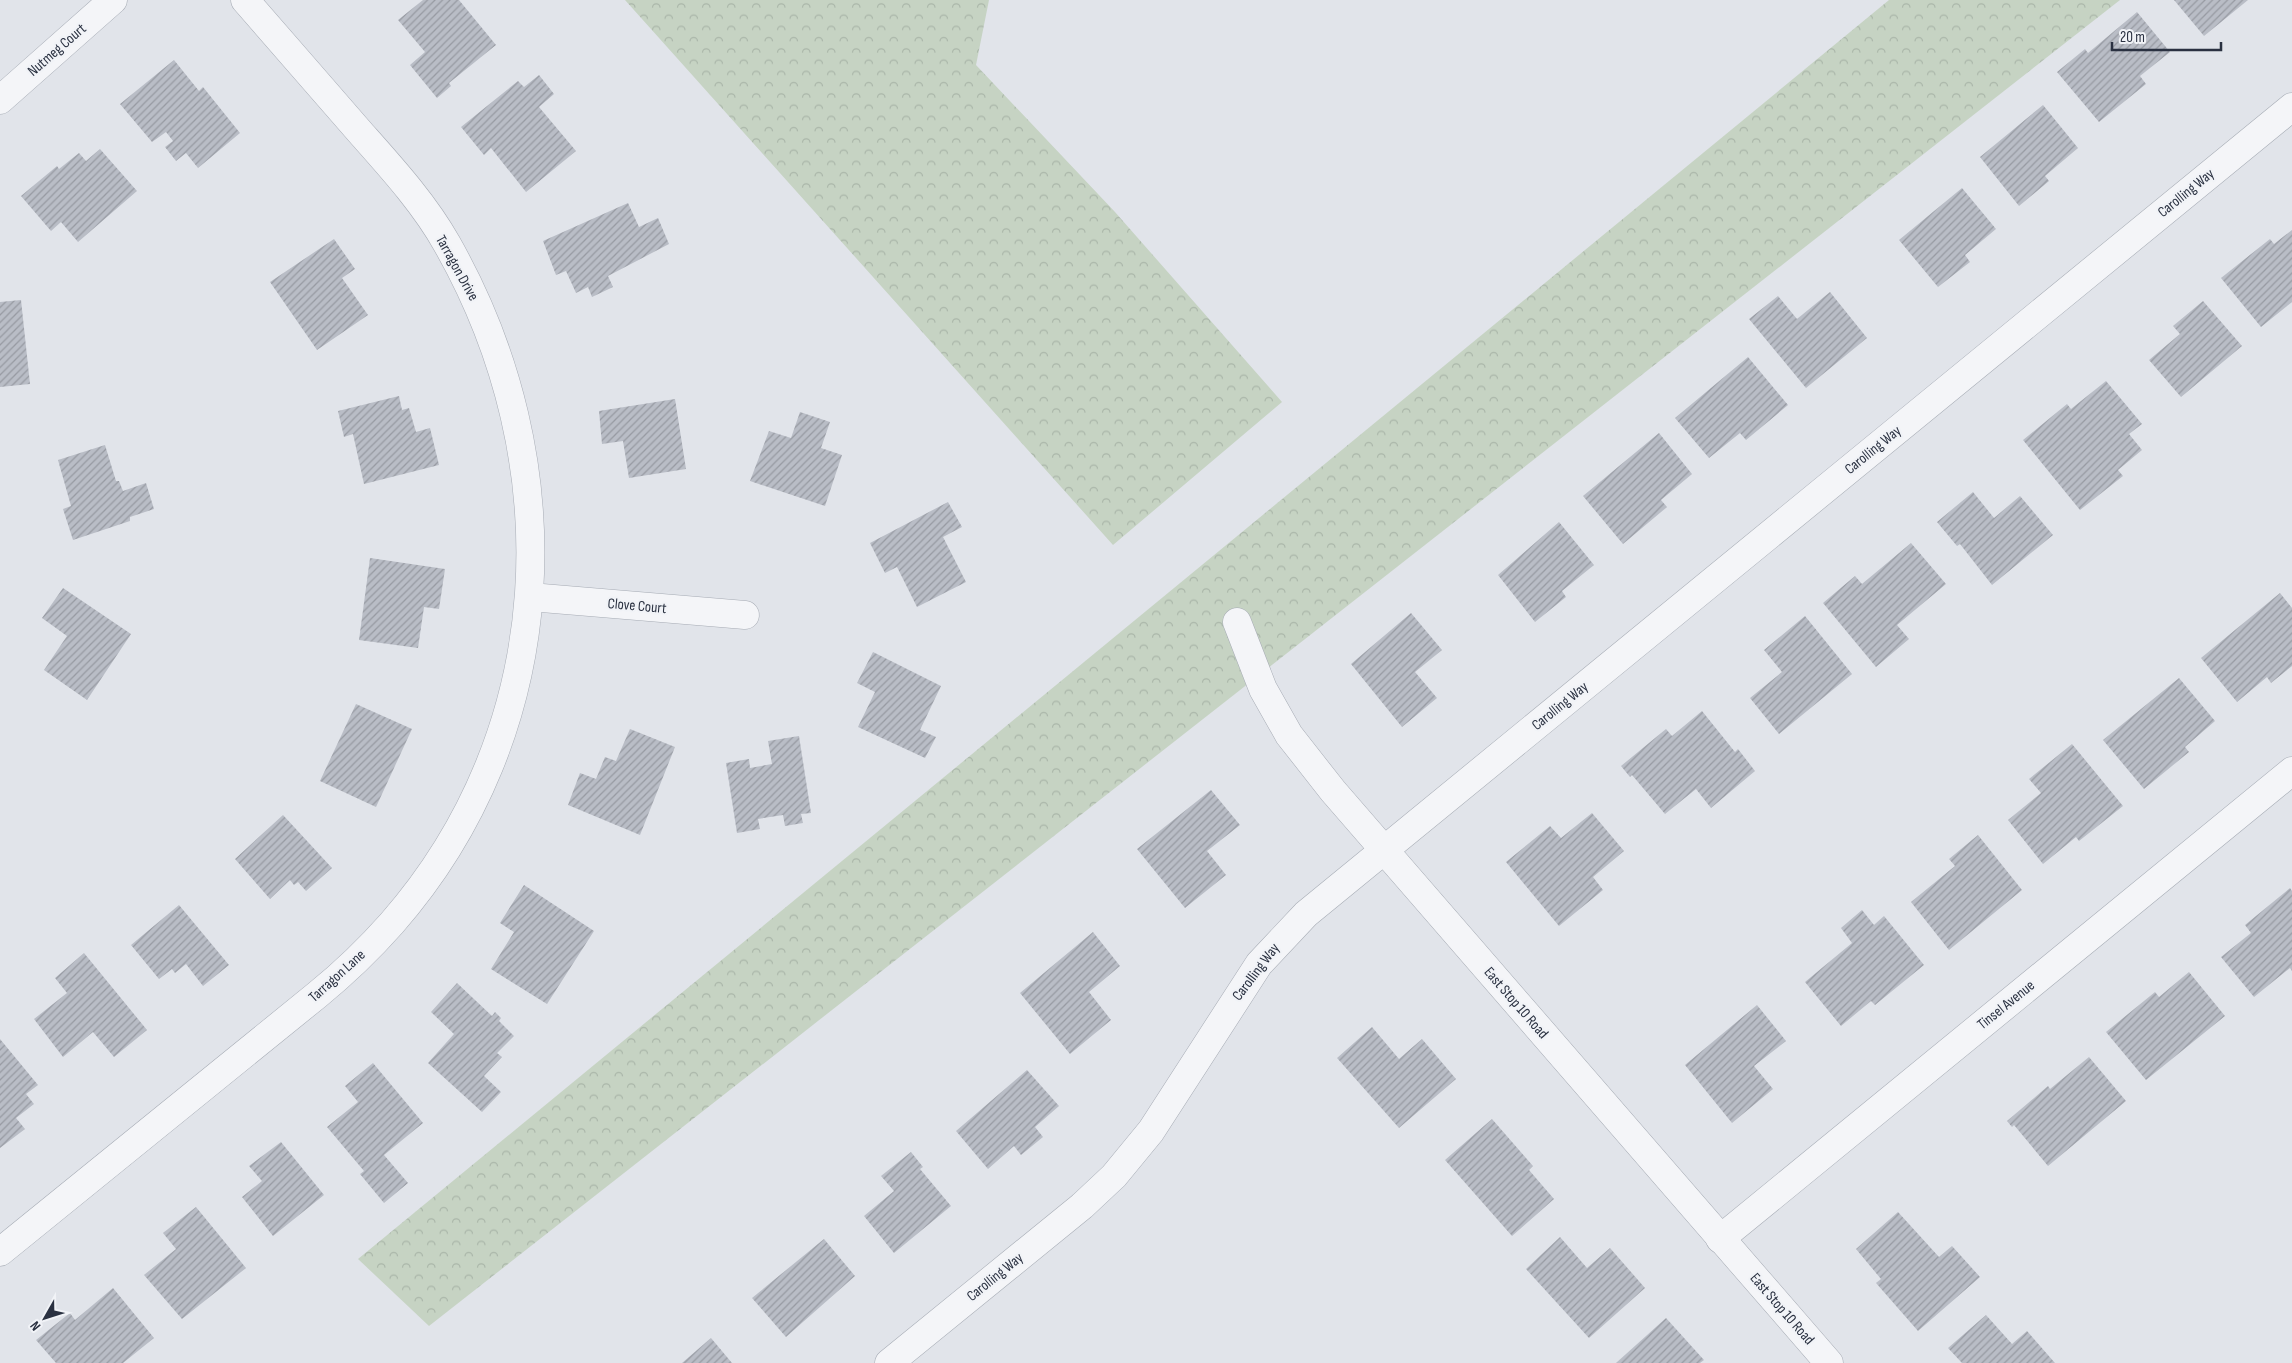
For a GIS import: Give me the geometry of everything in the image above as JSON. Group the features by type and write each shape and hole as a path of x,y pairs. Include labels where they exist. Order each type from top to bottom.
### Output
{"street":[{"name":"Nutmeg Court","path":"0,100 113,0"},
{"name":"Tarragon Drive","path":"245,0 426,212 445,240 469,285 483,316 506,380 518,429 531,530 530,597"},
{"name":"Carolling Way","path":"889,1363 1082,1206 1114,1176 1151,1131 1263,959 1306,914 2292,107"},
{"name":"Clove Court","path":"530,597 745,615"},
{"name":"Tarragon Lane","path":"0,1252 317,995 356,961 392,923 433,869 452,840 469,810 491,763 508,714 521,664 530,597"},
{"name":"East Stop 10 Road","path":"1237,622 1263,689 1289,735 1384,850 1829,1363"},
{"name":"Tinsel Avenue","path":"1720,1239 2292,771"}],"green space":[{"path":"625,0 989,0 976,65 1115,212 1282,402 1113,545"},
{"path":"1889,0 2120,0 429,1326 358,1259"}],"building":[{"path":"423,0 459,0 496,45 449,83 451,86 437,98 410,65 425,52 398,20"},
{"path":"2174,0 2248,0 2204,36"},
{"path":"2137,12 2170,52 2140,76 2146,84 2099,122 2057,72 2085,49 2088,53"},
{"path":"174,60 199,91 203,87 240,133 198,168 186,153 176,161 165,147 173,141 166,132 152,142 120,104"},
{"path":"539,75 554,94 539,107 576,151 526,192 491,148 484,155 461,127 518,81 524,87"},
{"path":"2043,105 2078,148 2045,176 2049,181 2019,206 1980,157"},
{"path":"100,149 137,191 78,242 61,222 51,231 21,196 57,166 59,169 79,153 86,161"},
{"path":"1962,188 1996,229 1965,255 1970,262 1938,287 1899,240"},
{"path":"628,203 639,227 658,218 669,244 608,276 613,287 592,297 588,287 576,293 566,271 556,275 543,241"},
{"path":"2292,230 2292,302 2261,327 2221,278 2270,239 2274,244"},
{"path":"334,239 355,269 342,278 368,315 317,350 270,282"},
{"path":"1830,292 1867,338 1806,388 1749,319 1778,296 1797,319"},
{"path":"21,300 30,384 0,387 0,302"},
{"path":"2203,301 2242,346 2181,397 2149,360 2180,334 2173,326"},
{"path":"1748,357 1788,405 1746,440 1740,433 1709,458 1675,418"},
{"path":"2106,381 2142,424 2129,434 2142,450 2118,470 2123,476 2080,510 2023,440 2067,404 2071,409"},
{"path":"399,396 402,410 409,408 416,432 430,428 439,465 364,484 353,434 344,437 338,411"},
{"path":"675,399 686,469 629,478 623,441 602,444 599,411"},
{"path":"800,412 830,422 821,448 842,455 825,506 750,481 769,431 791,438"},
{"path":"1659,433 1692,474 1661,500 1667,507 1623,544 1583,496"},
{"path":"105,445 116,481 119,481 123,491 146,483 154,509 130,517 130,521 73,540 63,509 71,506 58,460"},
{"path":"1973,492 1994,518 2020,496 2053,535 1992,585 1960,544 1957,546 1937,522"},
{"path":"948,502 962,527 943,537 966,582 917,607 897,567 885,573 870,543"},
{"path":"1559,522 1594,565 1562,591 1566,597 1535,622 1498,575"},
{"path":"1911,543 1946,584 1897,625 1909,639 1876,667 1823,603 1855,576 1862,584"},
{"path":"370,558 445,569 439,609 424,607 418,648 359,640"},
{"path":"63,588 131,634 87,700 44,670 67,636 42,618"},
{"path":"2280,593 2292,608 2292,666 2271,683 2267,677 2237,702 2201,658"},
{"path":"1411,613 1442,650 1415,672 1437,698 1402,727 1351,664"},
{"path":"1805,616 1852,674 1779,734 1750,698 1782,672 1764,650"},
{"path":"873,652 941,686 920,730 936,737 925,758 858,727 875,692 857,683"},
{"path":"2179,678 2215,721 2185,747 2189,752 2144,789 2103,740"},
{"path":"356,704 412,729 376,807 320,781"},
{"path":"1702,711 1735,752 1738,749 1755,771 1711,808 1696,789 1665,814 1632,775 1630,777 1621,766 1666,729 1672,736"},
{"path":"630,729 675,747 640,835 568,805 580,773 596,779 605,757 616,761"},
{"path":"799,736 811,813 801,814 803,823 785,826 783,815 758,819 760,829 737,833 726,763 749,759 750,768 772,764 768,741"},
{"path":"2072,744 2123,806 2079,841 2076,837 2043,864 2008,820 2041,793 2029,779"},
{"path":"1211,790 1240,825 1207,851 1226,875 1185,908 1137,849"},
{"path":"1592,813 1624,851 1593,877 1603,890 1559,926 1506,862 1550,826 1561,838"},
{"path":"283,815 332,868 306,891 298,882 294,885 290,880 270,899 235,859"},
{"path":"1978,835 2022,890 1949,950 1911,902 1955,866 1949,859"},
{"path":"524,885 594,931 547,1004 491,969 514,932 500,923"},
{"path":"2290,888 2292,891 2292,971 2290,968 2254,997 2221,957 2251,933 2245,925"},
{"path":"179,905 229,965 203,986 186,964 175,973 172,969 159,979 131,945"},
{"path":"1862,910 1874,925 1884,916 1924,965 1875,1005 1871,1001 1841,1026 1805,982 1852,943 1841,928"},
{"path":"1093,932 1120,966 1089,992 1111,1020 1070,1054 1020,993"},
{"path":"84,953 147,1030 114,1057 93,1032 63,1057 34,1019 67,993 55,978"},
{"path":"2189,972 2225,1016 2146,1080 2106,1032 2155,992 2159,997"},
{"path":"457,983 492,1016 495,1012 501,1018 499,1021 514,1036 497,1053 502,1057 484,1076 501,1092 482,1112 428,1063 454,1034 431,1012"},
{"path":"1757,1005 1786,1041 1754,1066 1773,1089 1732,1123 1685,1065"},
{"path":"1372,1027 1399,1059 1422,1039 1456,1079 1399,1128 1337,1058"},
{"path":"0,1039 38,1085 26,1094 34,1104 16,1118 25,1129 0,1148"},
{"path":"2089,1057 2126,1101 2048,1166 2014,1125 2012,1127 2007,1121 2048,1086 2050,1089"},
{"path":"373,1063 423,1123 384,1155 408,1183 384,1203 360,1174 364,1171 327,1127 358,1102 345,1086"},
{"path":"1027,1070 1059,1106 1035,1127 1043,1137 1021,1155 1014,1146 988,1169 956,1131"},
{"path":"1492,1119 1533,1166 1529,1170 1554,1199 1512,1236 1445,1160"},
{"path":"281,1142 324,1195 273,1236 242,1197 262,1181 249,1166"},
{"path":"911,1152 923,1167 920,1169 951,1206 894,1253 864,1216 894,1191 881,1176"},
{"path":"196,1207 246,1268 182,1319 144,1275 176,1249 163,1233"},
{"path":"1898,1212 1939,1257 1952,1246 1980,1277 1918,1331 1876,1283 1881,1279 1856,1249"},
{"path":"1560,1237 1587,1268 1610,1248 1645,1288 1589,1338 1526,1269"},
{"path":"824,1239 855,1276 786,1337 752,1298"},
{"path":"113,1288 154,1338 123,1363 56,1363 36,1340 70,1313 75,1320"},
{"path":"1986,1315 2012,1344 2027,1331 2055,1363 1962,1363 1948,1348"},
{"path":"1666,1318 1704,1360 1700,1363 1616,1363"},
{"path":"711,1338 732,1363 682,1363"}]}
